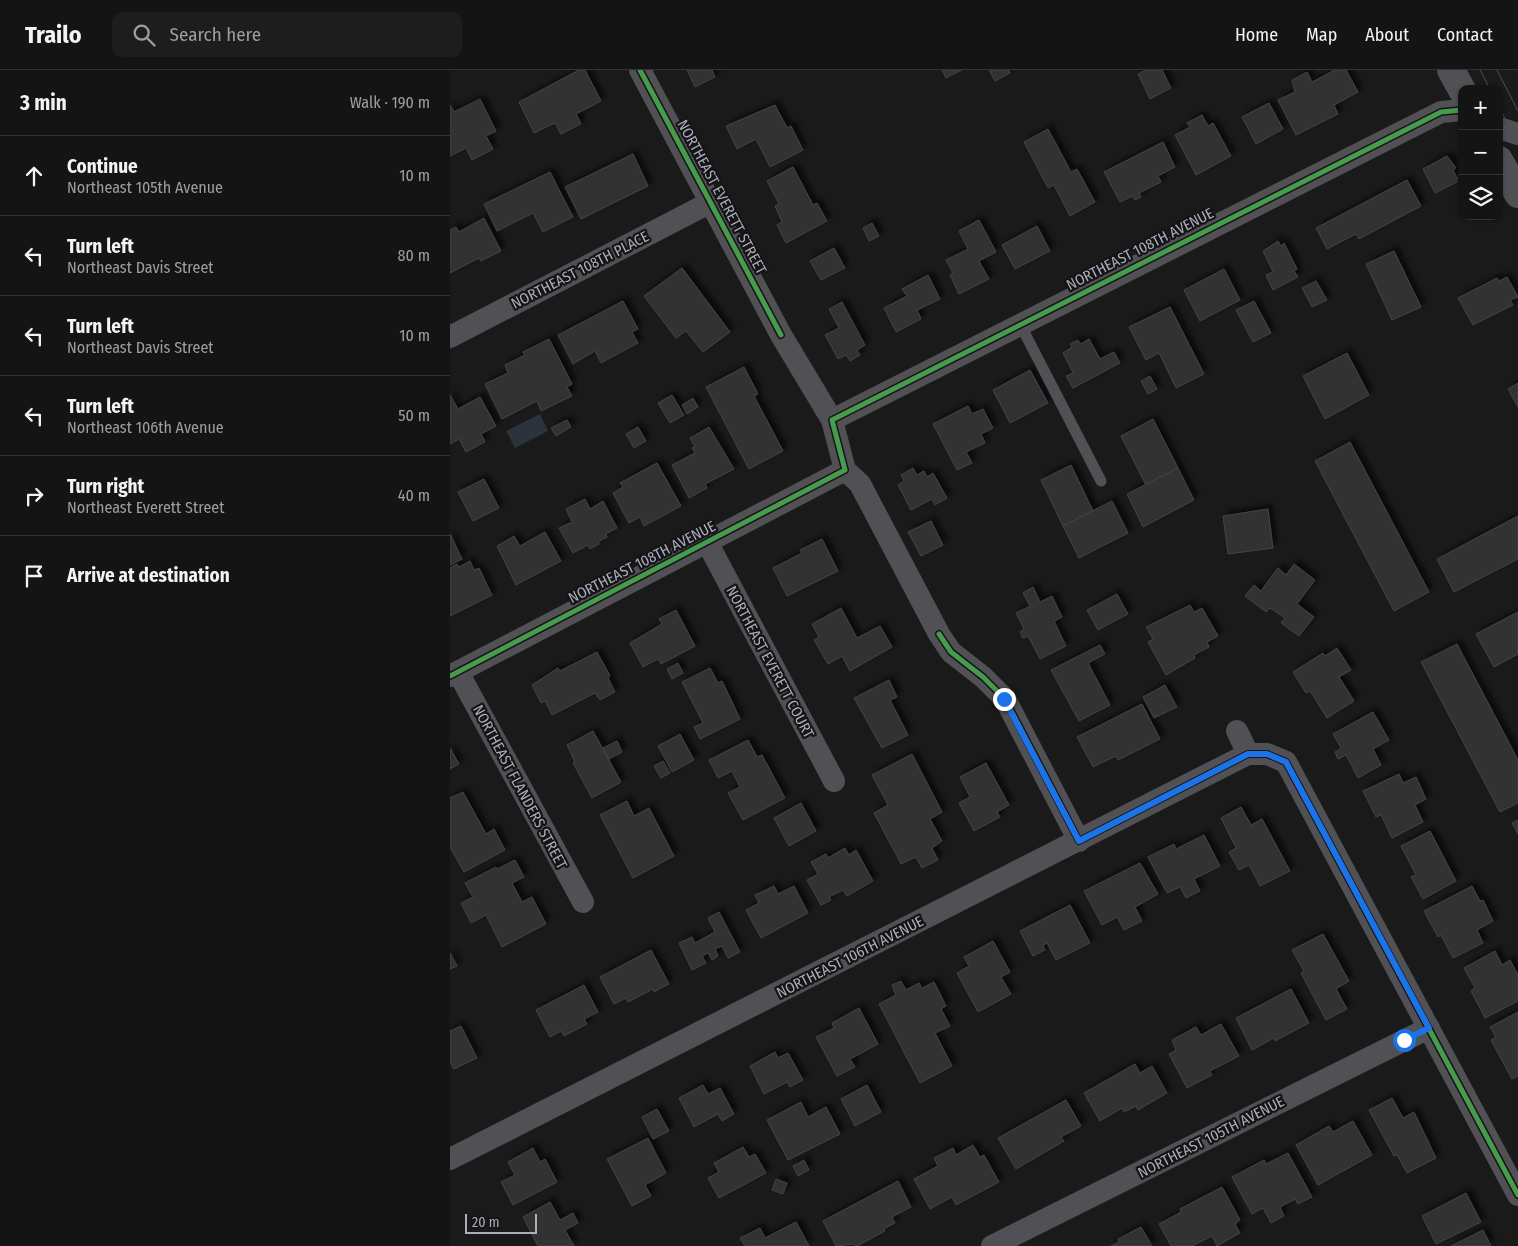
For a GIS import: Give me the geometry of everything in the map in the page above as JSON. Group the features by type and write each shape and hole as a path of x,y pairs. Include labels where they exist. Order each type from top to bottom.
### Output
{"street":[{"name":"NORTHEAST EVERETT STREET","path":"640,70 781,335 832,420 845,470 860,484 938,634 951,652 983,678 1004,699 1079,841"},
{"path":"1451,70 1459,85"},
{"name":"NORTHEAST 108TH AVENUE","path":"832,420 1441,112 1458,110"},
{"path":"1503,129 1518,134"},
{"path":"1503,167 1518,194"},
{"name":"NORTHEAST 108TH PLACE","path":"450,337 710,202"},
{"name":"NORTHEAST 108TH AVENUE","path":"454,674 845,470"},
{"name":"NORTHEAST EVERETT COURT","path":"707,542 834,782"},
{"name":"NORTHEAST FLANDERS STREET","path":"454,674 583,902"},
{"path":"1237,731 1248,754 1267,754 1286,762 1518,1195"},
{"name":"NORTHEAST 106TH AVENUE","path":"450,1159 1248,754"},
{"name":"NORTHEAST 105TH AVENUE","path":"992,1246 1429,1028"}],"lane":[{"path":"1020,324 1101,481"}],"shaded area":[{"path":"540,414 548,431 515,448 506,431"}],"building":[{"path":"579,70 585,70 601,101 576,114 581,124 561,134 555,123 534,133 519,102"},
{"path":"687,70 712,70 715,77 695,87"},
{"path":"942,70 962,70 946,78"},
{"path":"989,70 1009,70 1010,73 995,81"},
{"path":"1146,70 1162,70 1171,88 1150,99 1138,74"},
{"path":"1335,70 1346,70 1358,92 1334,105 1338,114 1296,135 1278,100 1295,92 1292,80 1307,72 1312,82"},
{"path":"480,99 496,131 486,136 493,149 472,160 466,148 450,156 450,105 454,112"},
{"path":"1269,103 1283,129 1256,144 1242,117"},
{"path":"775,105 787,128 791,126 803,150 770,167 756,139 737,149 726,126"},
{"path":"1202,115 1208,126 1213,123 1231,156 1196,175 1175,135 1190,127 1187,123"},
{"path":"1048,129 1071,172 1077,169 1095,202 1070,216 1054,185 1048,188 1024,142"},
{"path":"1163,142 1175,167 1158,176 1161,182 1139,193 1141,197 1135,200 1133,196 1120,202 1104,172"},
{"path":"633,154 648,186 581,219 565,187"},
{"path":"1447,156 1456,168 1453,170 1458,182 1435,193 1423,169"},
{"path":"793,167 813,205 817,203 827,221 786,243 777,225 782,222 775,206 779,204 767,181"},
{"path":"550,172 573,217 543,232 533,213 497,231 484,204"},
{"path":"1407,180 1421,206 1359,239 1356,234 1327,249 1316,228"},
{"path":"484,218 501,251 481,261 479,258 450,273 450,230 456,227 459,232"},
{"path":"979,220 996,252 979,261 989,279 959,294 950,275 953,273 946,260 968,249 959,231"},
{"path":"872,223 879,236 869,241 863,228"},
{"path":"1037,226 1050,251 1015,269 1002,245"},
{"path":"1278,241 1281,246 1284,243 1297,269 1294,271 1298,277 1273,290 1266,275 1273,272 1263,251"},
{"path":"834,248 845,268 821,280 810,261"},
{"path":"1394,251 1421,307 1392,320 1366,264"},
{"path":"682,268 730,332 703,352 686,331 676,338 644,296"},
{"path":"1224,269 1240,300 1200,321 1184,290"},
{"path":"928,275 940,299 917,310 921,319 896,332 884,308 907,296 902,289"},
{"path":"1507,277 1518,297 1510,300 1513,305 1473,325 1458,298 1497,278 1499,281"},
{"path":"1316,281 1327,300 1312,307 1302,288"},
{"path":"623,301 638,329 632,332 638,343 601,363 595,351 573,364 558,335"},
{"path":"1254,301 1271,333 1253,342 1236,310"},
{"path":"842,302 865,345 857,350 860,355 850,361 846,355 838,359 825,335 839,328 829,309"},
{"path":"1170,307 1204,374 1176,388 1159,353 1146,360 1129,327"},
{"path":"549,339 572,384 567,387 572,396 541,411 537,401 502,419 485,384 508,373 505,365 525,355 523,352"},
{"path":"1089,339 1100,359 1114,352 1120,363 1073,388 1066,376 1073,373 1063,353 1072,347 1070,344 1078,340 1081,344"},
{"path":"1347,353 1369,395 1325,419 1303,376"},
{"path":"744,367 758,394 754,396 783,451 749,469 706,387"},
{"path":"1030,370 1048,403 1010,423 993,390"},
{"path":"1150,376 1157,389 1148,394 1141,381"},
{"path":"1518,383 1518,407 1508,389"},
{"path":"450,395 458,409 480,397 496,426 481,434 485,442 466,452 459,439 450,444"},
{"path":"672,395 684,415 670,423 658,403"},
{"path":"693,398 698,407 687,414 682,405"},
{"path":"968,406 972,414 983,409 993,428 981,434 985,443 966,452 972,463 957,470 933,424"},
{"path":"1153,419 1178,468 1146,485 1121,436"},
{"path":"567,420 571,427 556,436 551,428"},
{"path":"638,427 646,441 634,448 626,434"},
{"path":"709,427 734,469 705,484 707,488 689,498 672,465 695,453 692,448 695,447 690,438"},
{"path":"1350,442 1429,592 1394,611 1315,461"},
{"path":"657,463 681,506 644,526 640,517 629,523 613,493 623,487 620,483"},
{"path":"1071,465 1093,511 1063,526 1041,480"},
{"path":"913,468 917,475 924,471 927,477 933,473 947,498 935,505 932,499 911,510 898,485 904,481 901,475"},
{"path":"1178,468 1194,500 1143,527 1127,494"},
{"path":"484,479 499,508 473,521 458,492"},
{"path":"585,499 590,509 603,501 617,528 606,534 607,537 598,542 599,544 590,549 588,545 573,553 559,528 572,522 566,509"},
{"path":"1112,501 1128,533 1079,558 1063,526"},
{"path":"1268,509 1273,548 1228,554 1223,516"},
{"path":"1518,516 1518,559 1454,592 1437,559"},
{"path":"931,521 943,545 921,556 908,532"},
{"path":"545,532 561,561 516,585 497,546 514,536 520,546"},
{"path":"450,534 462,559 450,565"},
{"path":"822,539 838,571 787,596 773,568 802,553 800,550"},
{"path":"470,561 474,570 479,568 492,595 450,616 450,568 457,564 459,567"},
{"path":"1294,564 1315,580 1297,604 1314,617 1299,636 1281,623 1285,618 1270,608 1266,612 1245,596 1254,585 1261,591 1278,568 1286,575"},
{"path":"1033,587 1040,602 1052,596 1062,617 1054,621 1066,646 1040,659 1028,636 1023,638 1020,632 1024,629 1016,613 1030,606 1023,593"},
{"path":"1117,594 1128,614 1098,630 1087,610"},
{"path":"1190,605 1194,612 1202,608 1218,636 1207,642 1209,647 1194,655 1195,658 1166,675 1148,642 1153,639 1146,627"},
{"path":"841,608 857,638 880,626 892,647 850,671 842,656 828,664 814,640 819,637 812,624"},
{"path":"676,610 695,646 661,664 658,659 643,667 630,643 662,624 659,619"},
{"path":"1518,612 1518,654 1494,667 1476,634"},
{"path":"1457,644 1518,760 1518,803 1500,812 1421,662"},
{"path":"1100,645 1105,654 1088,663 1110,705 1079,721 1051,670"},
{"path":"1337,648 1351,670 1339,677 1354,701 1327,718 1310,691 1306,693 1293,672 1323,653 1325,656"},
{"path":"597,652 610,676 608,678 615,692 600,700 595,693 552,715 545,701 541,703 532,685 558,668 560,671"},
{"path":"678,663 683,673 672,679 667,669"},
{"path":"710,668 718,683 722,681 740,719 700,739 694,727 703,723 682,682"},
{"path":"889,680 897,697 890,700 908,735 882,748 854,698"},
{"path":"1165,685 1177,707 1154,718 1143,697"},
{"path":"1142,704 1160,739 1118,760 1116,756 1093,767 1077,737"},
{"path":"1373,712 1389,740 1373,749 1381,765 1358,778 1346,755 1338,759 1335,752 1341,748 1333,734"},
{"path":"593,731 621,782 592,798 573,763 575,762 567,745"},
{"path":"680,734 694,760 672,772 658,746"},
{"path":"748,740 757,757 762,755 785,798 743,820 728,793 740,787 732,771 718,778 709,760"},
{"path":"617,741 622,752 609,759 603,748"},
{"path":"450,748 459,764 450,769"},
{"path":"912,754 942,812 930,819 942,841 932,848 938,860 922,868 916,857 901,864 874,813 888,805 872,775"},
{"path":"663,761 670,773 661,778 654,766"},
{"path":"986,763 1009,805 997,812 1000,817 974,831 959,803 970,797 960,777"},
{"path":"1399,774 1403,783 1416,777 1426,799 1415,805 1423,822 1392,838 1381,815 1376,817 1363,791"},
{"path":"463,792 486,834 494,829 505,850 464,872 450,847 450,798"},
{"path":"627,801 634,816 649,808 674,856 633,878 600,815"},
{"path":"801,803 816,831 789,846 774,818"},
{"path":"1241,807 1251,825 1262,819 1290,871 1260,886 1249,865 1239,870 1229,852 1236,848 1221,818"},
{"path":"1518,820 1518,834 1512,823"},
{"path":"1430,831 1456,881 1423,899 1411,877 1416,875 1401,846"},
{"path":"1204,835 1220,866 1194,879 1200,891 1186,898 1180,887 1167,893 1148,857 1174,844 1176,849"},
{"path":"845,848 849,855 856,850 873,881 847,896 843,890 829,897 831,900 821,905 807,880 818,874 811,862 826,854 828,858"},
{"path":"515,860 524,877 512,883 522,902 532,897 546,924 502,947 486,915 471,923 461,903 473,897 465,883 496,867 497,869"},
{"path":"1140,863 1158,894 1135,907 1142,921 1124,930 1117,917 1102,925 1084,891"},
{"path":"774,886 778,894 794,886 808,913 761,938 746,910 759,903 755,895"},
{"path":"1472,886 1480,901 1483,900 1493,921 1477,930 1483,943 1453,958 1441,935 1438,937 1424,911"},
{"path":"1070,905 1090,943 1056,960 1047,943 1043,945 1045,950 1033,956 1020,931"},
{"path":"719,912 740,952 728,958 722,946 715,949 718,956 712,960 708,953 702,956 706,963 692,970 679,943 692,937 695,943 715,932 708,918"},
{"path":"1323,934 1349,981 1336,989 1347,1009 1326,1020 1301,973 1304,971 1292,950"},
{"path":"993,941 1010,972 1001,977 1011,994 978,1012 957,973 969,966 964,957"},
{"path":"651,950 669,984 654,992 653,989 628,1002 626,998 614,1004 600,977"},
{"path":"1495,951 1502,965 1510,960 1518,975 1518,1001 1485,1018 1471,991 1475,988 1464,968"},
{"path":"450,953 457,966 450,969"},
{"path":"901,981 906,990 919,983 922,988 934,982 946,1006 941,1009 950,1026 935,1033 952,1066 920,1083 879,1004 896,995 892,985"},
{"path":"584,985 598,1012 584,1019 587,1024 564,1036 561,1031 550,1037 536,1010"},
{"path":"1291,989 1309,1023 1275,1041 1274,1038 1252,1050 1236,1018"},
{"path":"859,1008 878,1044 850,1059 855,1067 837,1076 816,1037 834,1028 832,1023"},
{"path":"1518,1012 1518,1076 1512,1079 1491,1040 1496,1037 1490,1027"},
{"path":"1221,1024 1239,1056 1210,1071 1212,1075 1187,1088 1169,1054 1176,1050 1172,1040 1196,1027 1201,1035"},
{"path":"461,1026 477,1058 454,1069 450,1062 450,1031"},
{"path":"775,1052 778,1058 788,1053 803,1080 790,1087 787,1082 764,1094 750,1066"},
{"path":"1135,1064 1140,1073 1152,1066 1167,1093 1138,1110 1136,1106 1124,1112 1122,1108 1100,1121 1084,1093"},
{"path":"703,1085 708,1094 720,1088 734,1114 722,1121 718,1114 694,1127 679,1098"},
{"path":"867,1085 881,1112 855,1126 841,1099"},
{"path":"1392,1098 1403,1118 1414,1112 1436,1158 1407,1173 1397,1155 1394,1156 1369,1110"},
{"path":"1066,1100 1081,1126 1061,1137 1064,1141 1016,1169 998,1138"},
{"path":"801,1102 808,1117 826,1107 840,1134 788,1160 767,1120"},
{"path":"657,1109 669,1131 653,1139 642,1117"},
{"path":"1353,1121 1372,1155 1318,1185 1296,1145 1329,1126 1333,1132"},
{"path":"648,1138 666,1173 645,1185 651,1196 632,1206 607,1159"},
{"path":"973,1145 980,1157 984,1155 999,1182 956,1205 952,1197 930,1209 914,1179 938,1166 934,1158 953,1148 956,1155"},
{"path":"743,1147 749,1157 755,1154 766,1173 719,1198 708,1178 719,1172 714,1163"},
{"path":"533,1148 540,1162 545,1159 557,1182 513,1205 501,1182 515,1175 508,1162"},
{"path":"1288,1153 1312,1197 1298,1204 1295,1199 1280,1207 1284,1216 1271,1223 1263,1208 1252,1214 1232,1177 1264,1160 1266,1164"},
{"path":"804,1160 809,1170 798,1176 793,1166"},
{"path":"776,1179 787,1183 783,1194 772,1190"},
{"path":"898,1181 911,1207 892,1217 895,1223 884,1229 885,1231 857,1246 853,1244 836,1246 823,1221"},
{"path":"1222,1187 1240,1220 1235,1224 1240,1233 1217,1246 1212,1236 1192,1246 1171,1246 1159,1224 1181,1212 1180,1209"},
{"path":"1466,1193 1481,1222 1436,1244 1422,1216"},
{"path":"550,1202 560,1220 573,1213 578,1223 565,1230 574,1246 538,1246 523,1217"},
{"path":"796,1222 809,1246 745,1246 740,1238 760,1228 765,1238"},
{"path":"1141,1227 1152,1246 1111,1246 1119,1242 1118,1239"},
{"path":"1483,1230 1491,1246 1451,1246"}],"tram line":[{"path":"1480,70 1488,85"},
{"path":"1497,70 1518,111"},
{"path":"1503,115 1518,144"}],"cycle path":[{"path":"640,70 781,335"},
{"path":"450,676 845,470 832,420 1441,112 1458,110"},
{"path":"939,634 951,652 983,677 1005,699 1079,841 1248,754 1267,754 1286,762 1518,1195"}],"route":[{"path":"1004,699 1079,841 1248,754 1267,754 1286,762 1429,1028 1404,1040"}]}
